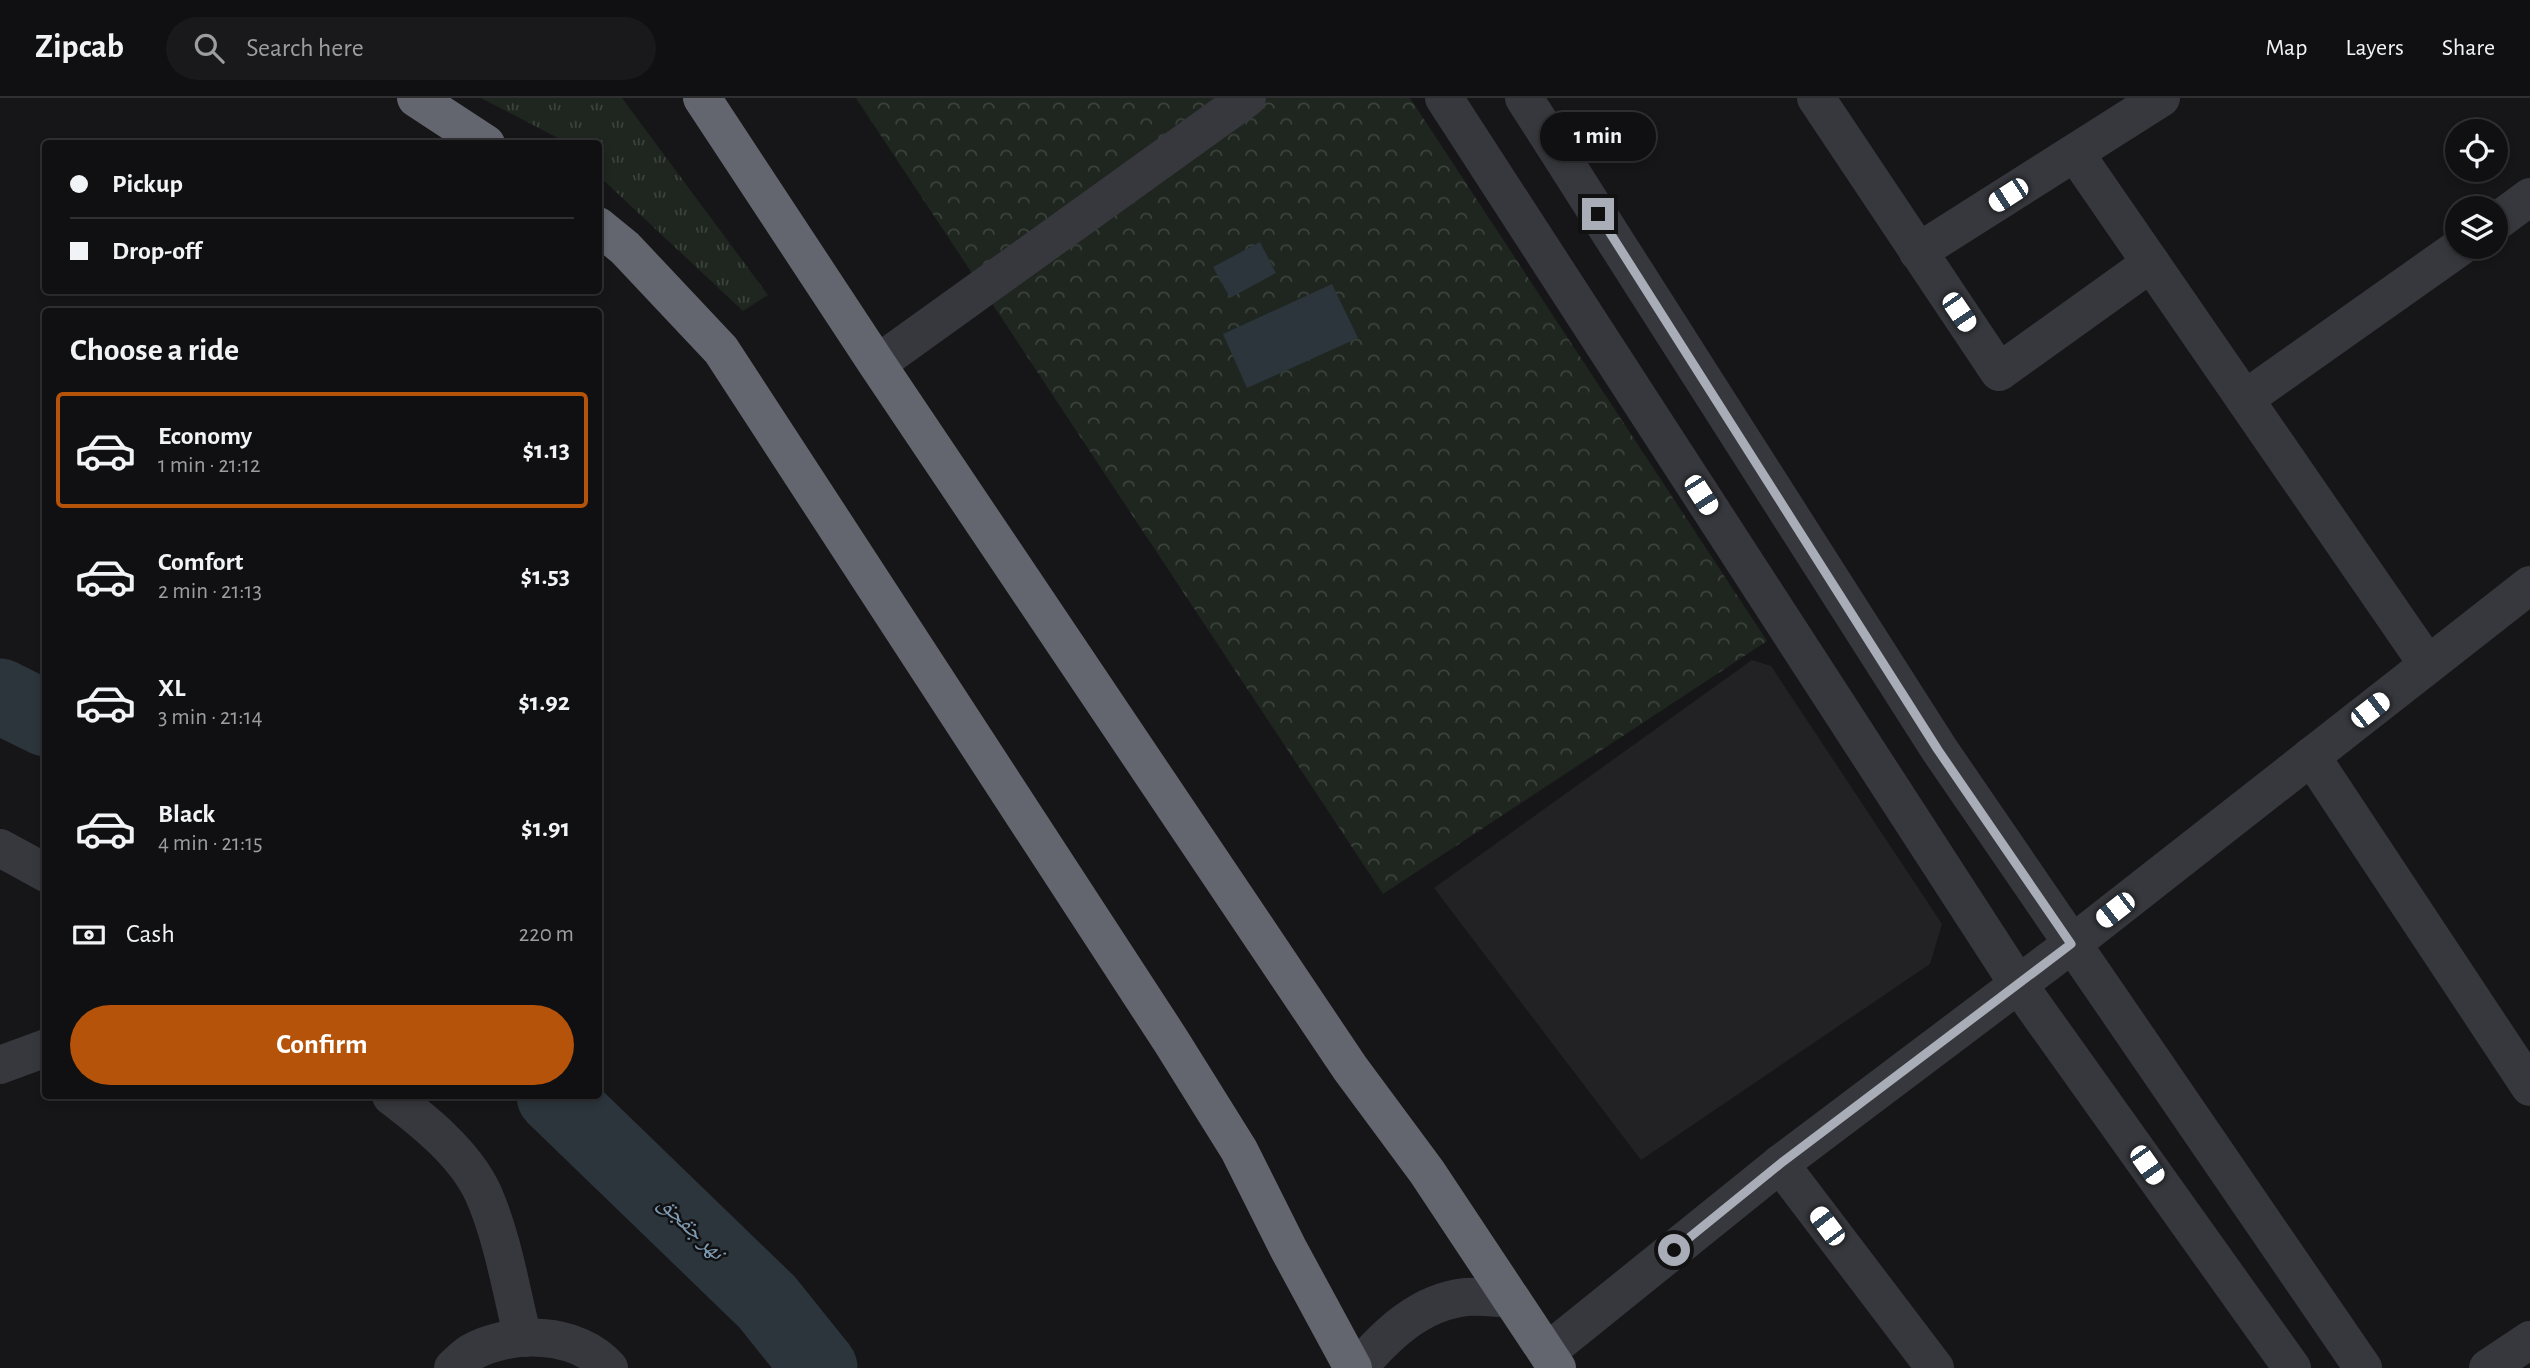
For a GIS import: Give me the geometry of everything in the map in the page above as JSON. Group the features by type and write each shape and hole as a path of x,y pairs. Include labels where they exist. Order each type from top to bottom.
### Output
{"highway":[{"path":"416,98 480,140"},
{"path":"702,98 1342,1057 1427,1172 1552,1360"},
{"path":"602,229 625,247 721,350 1226,1128 1356,1368"}],"street":[{"path":"877,364 1248,98"},
{"path":"1444,98 2018,985 2292,1368"},
{"path":"1524,98 1938,750 2363,1368"},
{"path":"1816,98 1999,372 2151,263"},
{"path":"1918,252 2161,98"},
{"path":"2075,153 2428,665"},
{"path":"2508,213 2530,197"},
{"path":"2245,399 2445,258"},
{"path":"1552,1360 1780,1164 2018,985 2530,584"},
{"path":"2311,756 2530,1087"},
{"path":"0,848 42,871"},
{"path":"0,1065 42,1049"},
{"path":"395,1099 436,1134 463,1163 482,1191 492,1218 523,1338"},
{"path":"1780,1164 1935,1368"},
{"path":"1356,1368 1384,1338 1421,1310 1465,1297 1511,1299"},
{"path":"453,1368 468,1354 495,1343 523,1338 552,1339 579,1346 609,1368"},
{"path":"2488,1368 2530,1340"}],"shaded area":[{"path":"1260,242 1276,273 1230,298 1213,267"},
{"path":"1332,284 1358,338 1247,388 1223,334"},
{"path":"1752,660 1771,666 1942,924 1930,964 1641,1160 1434,888"}],"green space":[{"path":"481,98 622,98 768,295 743,311 602,179 602,140 558,138"},
{"path":"856,98 1410,98 1767,641 1383,894"}],"waterway":[{"name":"نهر جقجق","path":"0,696 42,717"},
{"name":"نهر جقجق","path":"557,1099 767,1302 820,1368"}],"route":[{"path":"1598,214 1938,750 2071,944 1780,1164 1674,1250"}]}
